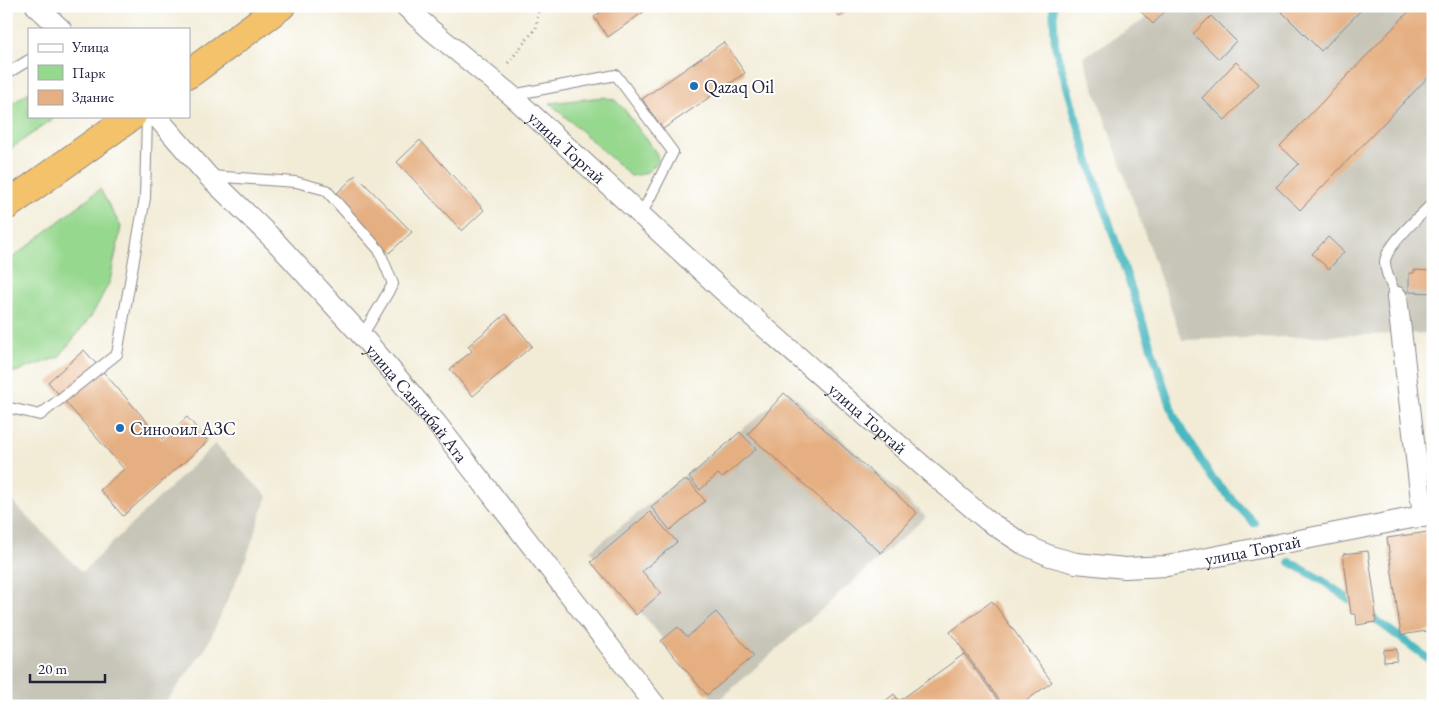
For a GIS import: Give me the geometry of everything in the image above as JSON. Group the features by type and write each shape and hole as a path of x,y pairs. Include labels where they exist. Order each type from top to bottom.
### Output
{"highway":[{"path":"190,73 281,6"},
{"path":"6,206 129,118"}],"street":[{"path":"36,6 60,28"},
{"name":"улица Торгай","path":"406,6 511,96 720,288 988,521 1023,544 1050,556 1076,563 1125,568 1167,566 1428,516"},
{"name":"улица Санкибай Ата","path":"158,118 208,176 274,240 362,336 443,431 656,706"},
{"path":"1397,297 1428,516"}],"lane":[{"path":"6,74 28,61"},
{"path":"511,96 616,75 673,152 641,215"},
{"path":"6,407 40,415 117,354 145,198 147,118"},
{"path":"208,176 296,182 326,190 379,250 393,284 362,336"},
{"path":"1397,297 1388,279 1385,261 1390,246 1433,203"}],"path":[{"path":"494,81 536,28 539,6"}],"shaded area":[{"path":"1142,6 1433,6 1433,333 1182,340 1083,57 1149,17"},
{"path":"789,392 926,517 716,703 590,551"},
{"path":"215,444 267,496 246,559 206,648 163,706 6,706 6,495 82,572"}],"green space":[{"path":"28,93 28,118 54,118 6,152 6,108"},
{"path":"603,97 615,100 624,109 657,154 658,161 646,172 631,176 550,103"},
{"path":"100,189 121,227 110,281 92,315 59,357 6,375 6,263"}],"building":[{"path":"608,6 652,6 608,37 594,17"},
{"path":"832,6 854,6 839,17"},
{"path":"1141,6 1170,6 1153,24 1138,9"},
{"path":"1276,6 1365,6 1321,51"},
{"path":"1414,6 1433,6 1433,72 1300,210 1276,187 1299,164 1280,146"},
{"path":"1211,16 1236,41 1219,59 1193,34"},
{"name":"Qazaq Oil","path":"724,42 745,73 663,129 642,99"},
{"path":"1236,62 1259,84 1225,120 1202,98"},
{"path":"420,140 484,210 462,231 397,162"},
{"path":"356,175 412,232 389,253 334,196"},
{"path":"1328,237 1344,252 1329,269 1312,254"},
{"path":"1414,270 1433,271 1433,293 1409,292 1409,273 1414,273"},
{"path":"506,314 532,346 473,396 450,369 472,351 468,346"},
{"name":"Синооил АЗС","path":"84,350 162,439 187,417 208,441 123,516 100,490 124,469 48,382"},
{"path":"784,393 917,513 881,553 748,434"},
{"path":"740,432 756,449 722,478 718,474 700,490 689,477"},
{"path":"683,481 689,481 705,501 670,530 651,507"},
{"path":"650,512 677,542 642,571 661,593 636,615 591,562"},
{"path":"1428,532 1433,566 1433,630 1401,635 1387,538"},
{"path":"1368,551 1376,607 1374,608 1376,622 1357,625 1356,614 1351,614 1343,554"},
{"path":"992,601 1052,682 1019,706 1004,706 950,632"},
{"path":"716,612 754,656 707,695 661,641 678,627 687,637"},
{"path":"1397,649 1397,661 1384,662 1384,650"},
{"path":"964,654 1002,706 879,706 894,694 899,701"}],"waterway":[{"path":"1053,6 1055,45 1088,159 1174,416 1212,478 1254,523"},
{"path":"1290,562 1323,581 1357,605"},
{"path":"1368,614 1433,662"}],"place":[{"name":"Qazaq Oil","path":"694,86"},
{"name":"Синооил АЗС","path":"120,428"}]}
